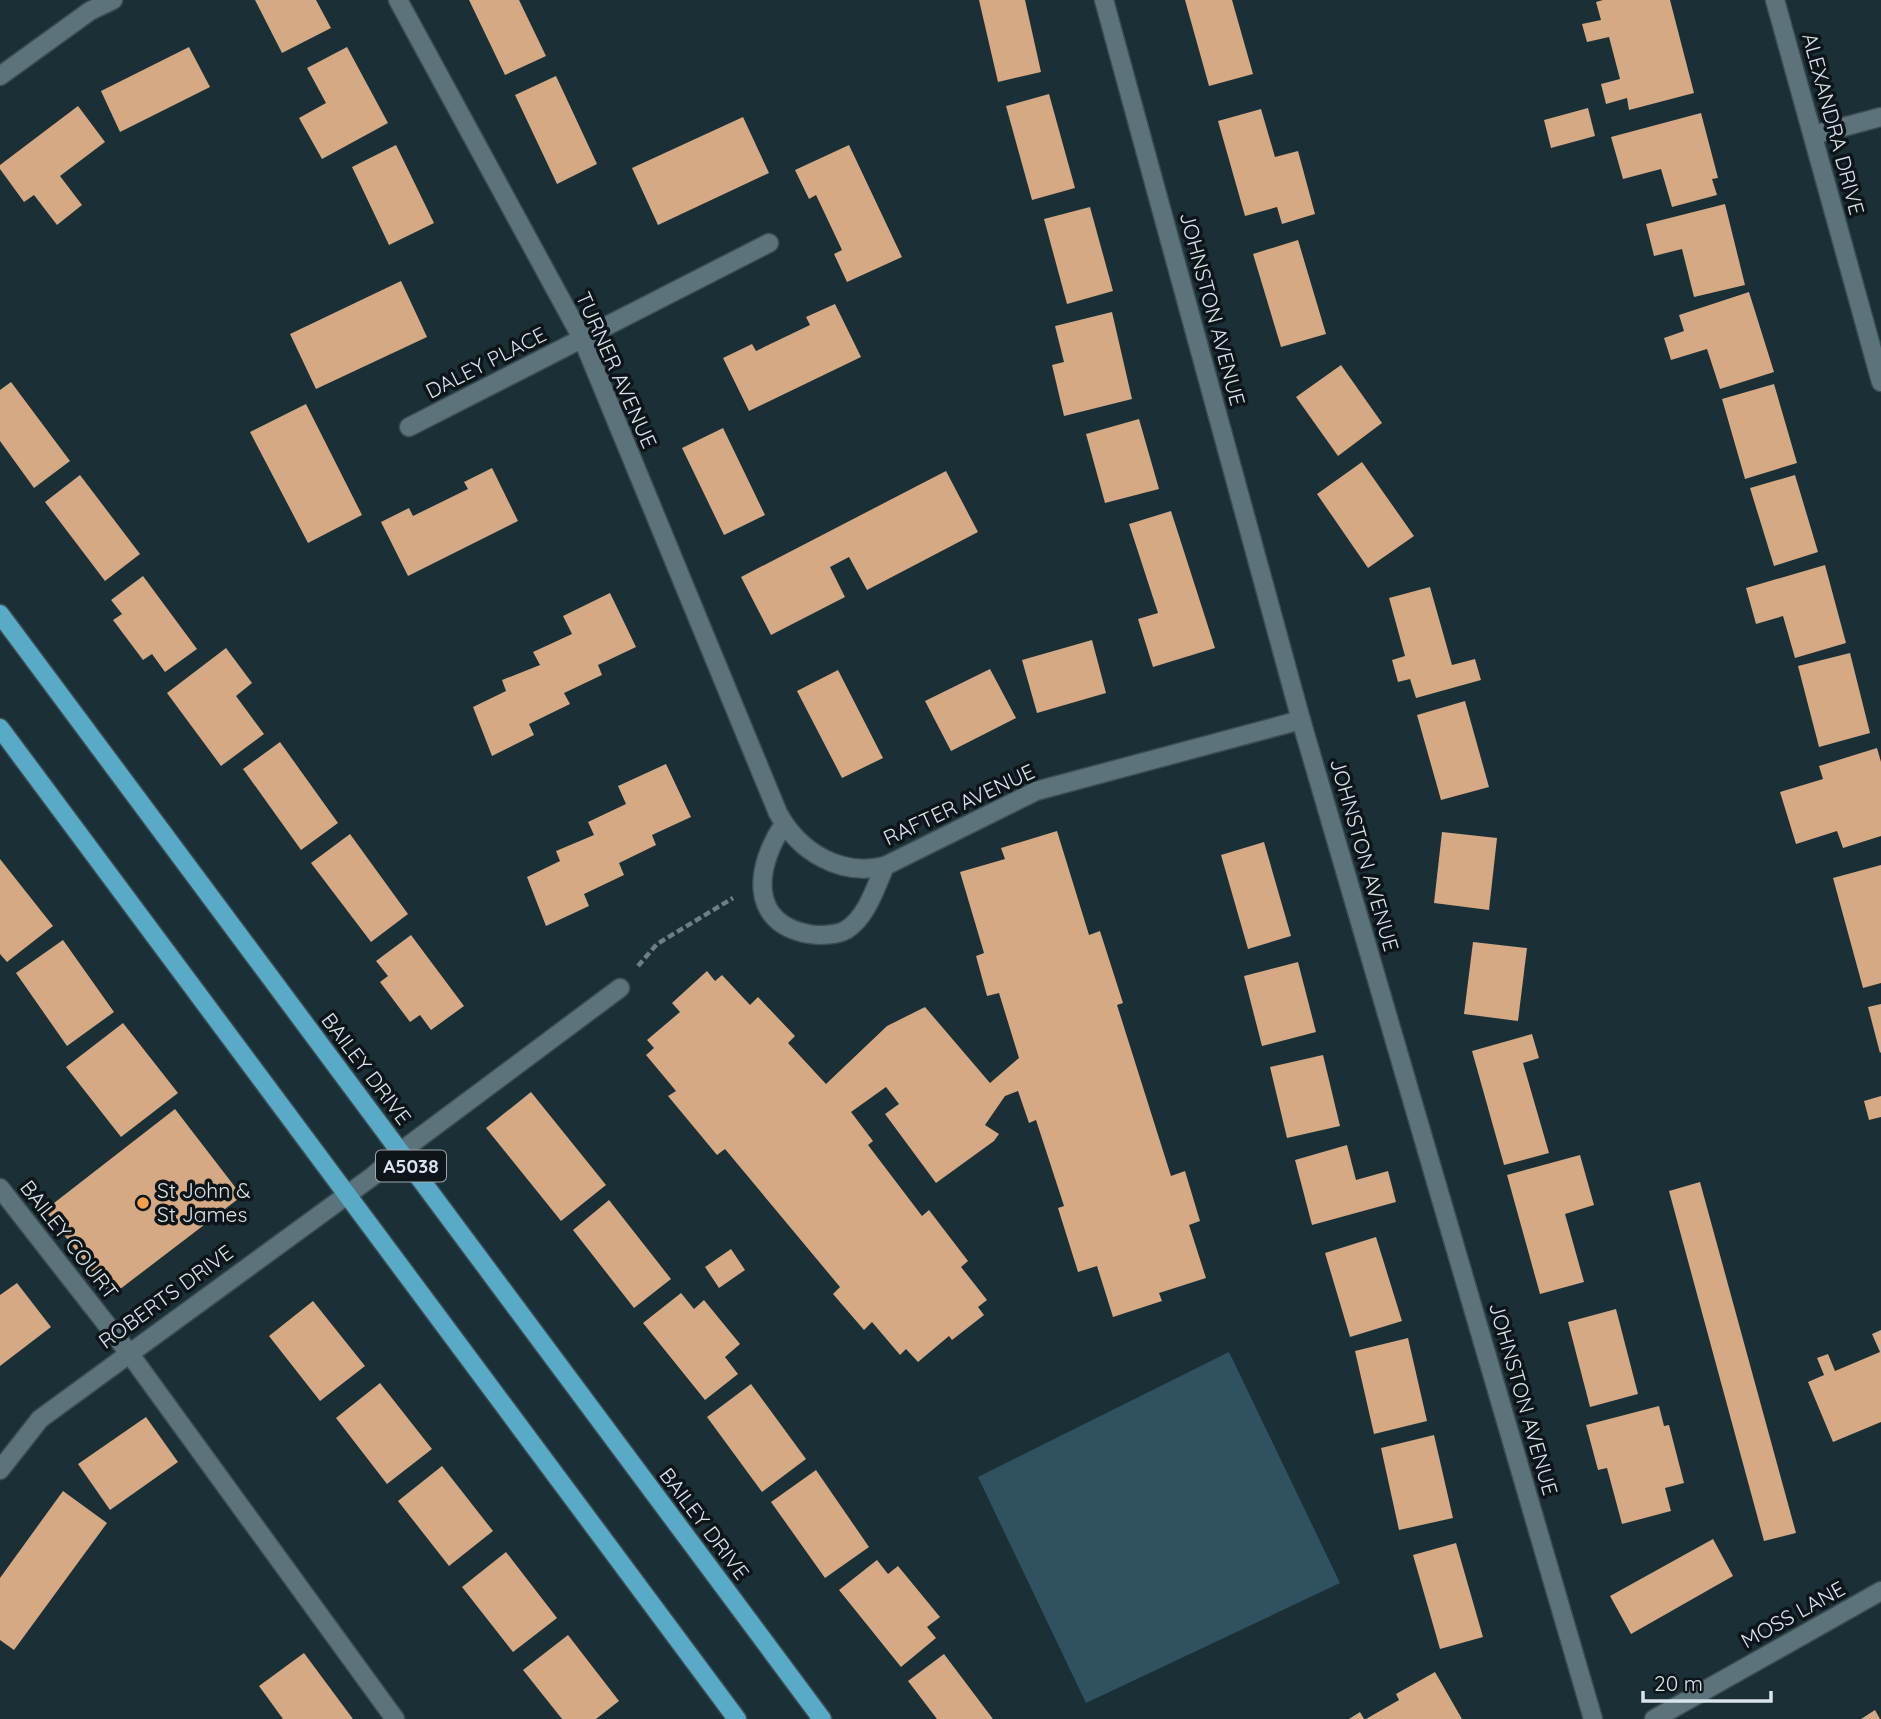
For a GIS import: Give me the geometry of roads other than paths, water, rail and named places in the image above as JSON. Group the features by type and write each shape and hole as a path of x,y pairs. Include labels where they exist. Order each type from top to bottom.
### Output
{"main road":[{"name":"BAILEY DRIVE","path":"0,614 822,1719"},
{"name":"A5038","path":"0,728 737,1719"}],"street":[{"path":"0,76 90,11 113,0"},
{"name":"TURNER AVENUE","path":"398,0 583,340 743,736"},
{"name":"JOHNSTON AVENUE","path":"1104,0 1301,720 1592,1719"},
{"name":"ALEXANDRA DRIVE","path":"1775,0 1881,382"},
{"path":"1812,135 1881,117"},
{"name":"DALEY PLACE","path":"409,427 769,243"},
{"name":"RAFTER AVENUE","path":"743,736 784,824 807,849 839,867 871,869 885,866 1035,791 1301,720"},
{"path":"784,824 769,846 762,868 761,890 773,916 794,931 820,936 846,930 869,904 885,866"},
{"path":"400,1152 620,988"},
{"name":"ROBERTS DRIVE","path":"0,1470 40,1419 346,1193 373,1176 400,1152"},
{"name":"BAILEY COURT","path":"0,1188 129,1353 395,1719"},
{"name":"MOSS LANE","path":"1654,1719 1881,1591"}],"place":[{"name":"St John & St James","path":"143,1203"}]}
